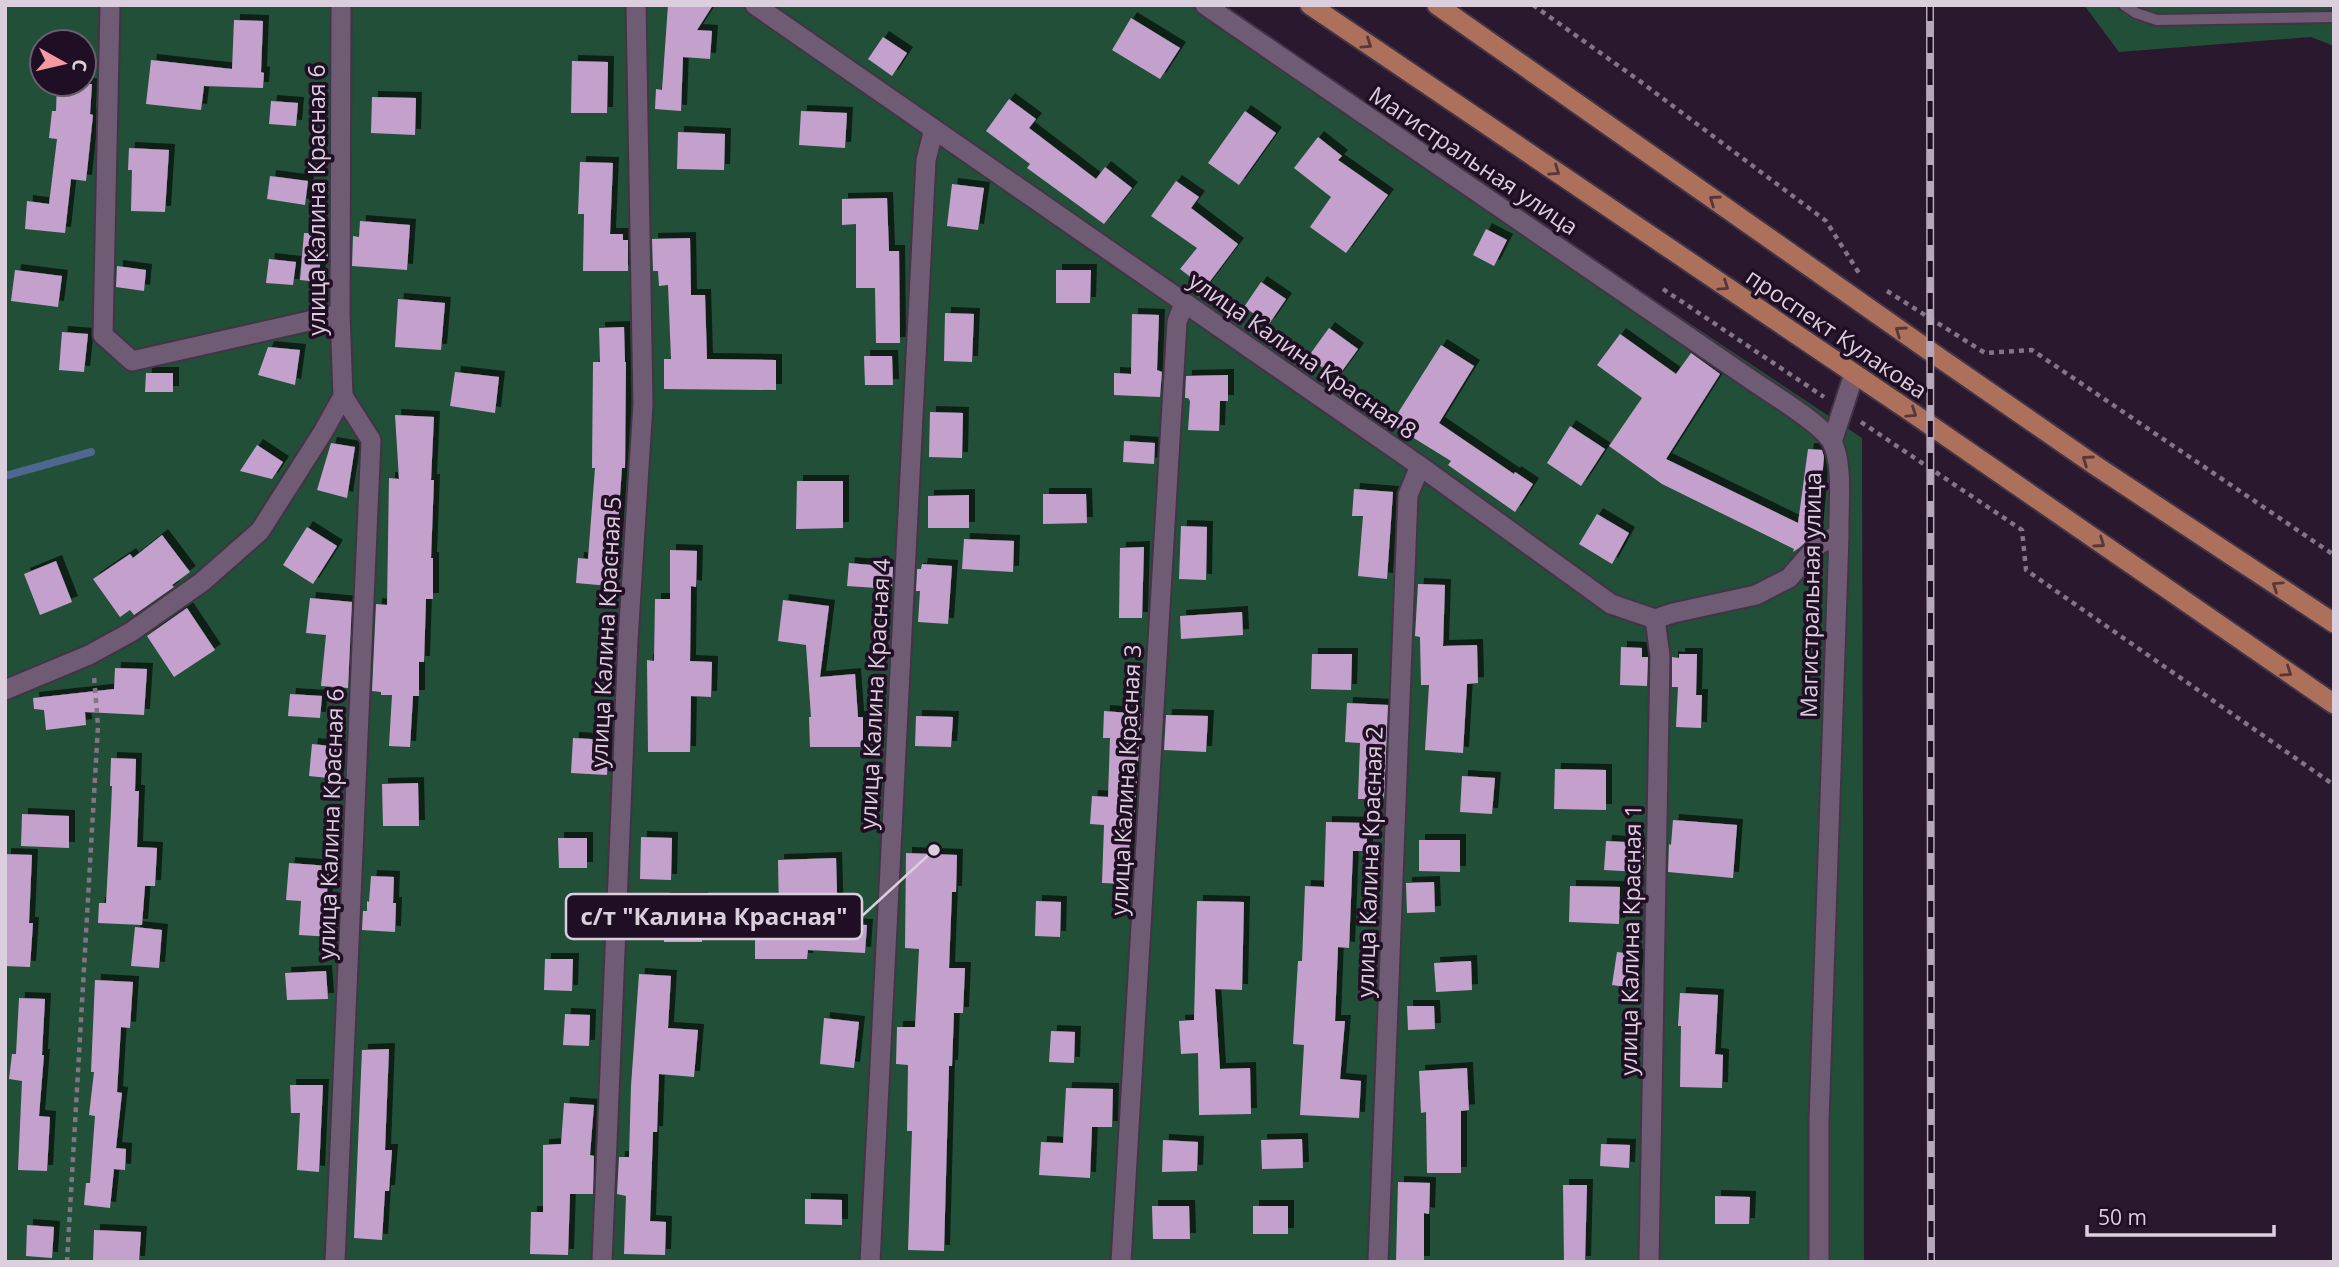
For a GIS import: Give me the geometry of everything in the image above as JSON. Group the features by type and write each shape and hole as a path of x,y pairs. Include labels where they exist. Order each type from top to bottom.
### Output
{"main road":[{"name":"проспект Кулакова","path":"1311,5 2334,704"},
{"name":"проспект Кулакова","path":"1437,5 1999,399 2334,624"}],"street":[{"path":"110,5 103,335 132,361 340,314"},
{"name":"улица Калина Красная 6","path":"335,1262 371,440 343,396 340,314 341,5"},
{"name":"улица Калина Красная 5","path":"602,1262 628,640 643,404 636,5"},
{"name":"улица Калина Красная 8","path":"755,5 1420,466 1611,604 1655,619"},
{"name":"Магистральная улица","path":"1205,5 1771,394 1814,424 1832,442 1838,465 1839,535 1820,1107 1819,1262"},
{"name":"улица Калина Красная 4","path":"870,1262 926,160 934,130"},
{"name":"улица Калина Красная 3","path":"1121,1262 1177,321 1184,303"},
{"path":"1832,442 1854,374"},
{"path":"5,690 89,655 131,632 202,582 260,531 343,396"},
{"name":"улица Калина Красная 2","path":"1378,1262 1408,495 1420,466"},
{"path":"1655,619 1756,595 1788,578 1819,544 1839,535"},
{"name":"улица Калина Красная 1","path":"1649,1262 1660,656 1655,619"}],"lane":[{"path":"2124,5 2136,13 2157,20 2334,17"},
{"path":"2308,5 2308,18"}],"path":[{"path":"1533,5 1637,79 1826,221 1859,274"},
{"path":"1882,288 1985,353 2032,350 2334,555"},
{"path":"67,1262 98,726 96,681 89,655"}],"green space":[{"path":"5,5 1211,5 1862,438 1864,1262 5,1262"},
{"path":"2084,5 2334,5 2334,46 2311,37 2119,52"}],"building":[{"path":"668,5 713,5 697,30 712,31 710,59 683,57 681,111 655,109 656,89 662,90"},
{"path":"1131,18 1180,48 1160,79 1112,50"},
{"path":"234,20 263,21 263,88 204,86 201,110 146,104 151,60 232,69"},
{"path":"883,37 907,53 892,76 868,59"},
{"path":"572,61 608,62 607,113 571,113"},
{"path":"372,97 416,98 415,135 371,133"},
{"path":"56,98 91,98 90,114 93,115 86,181 71,179 65,233 25,229 27,201 49,204 57,139 49,138 52,111 56,111"},
{"path":"1009,99 1036,119 1029,128 1096,179 1105,167 1132,188 1104,224 1027,168 1030,164 986,131"},
{"path":"271,101 298,103 296,126 269,124"},
{"path":"801,111 847,113 845,148 799,145"},
{"path":"1245,111 1276,133 1239,185 1208,163"},
{"path":"678,132 725,134 724,170 677,169"},
{"path":"1318,137 1342,156 1338,160 1388,195 1346,253 1310,227 1331,197 1294,168"},
{"path":"129,148 169,150 165,212 131,211 132,170 128,170"},
{"path":"580,162 613,163 610,234 623,234 623,240 628,240 628,271 583,271 584,214 578,214"},
{"path":"270,176 308,181 305,205 267,199"},
{"path":"1176,181 1199,197 1191,208 1238,244 1205,288 1180,269 1197,248 1151,216"},
{"path":"952,184 984,188 978,230 947,226"},
{"path":"887,198 889,251 899,251 900,343 876,343 875,288 856,288 856,224 842,225 842,199"},
{"path":"360,221 410,225 407,270 352,266 353,236 359,237"},
{"path":"1486,229 1507,240 1494,266 1473,255"},
{"path":"304,233 328,234 328,264 320,264 319,282 300,280"},
{"path":"690,238 691,295 705,295 707,359 776,360 776,390 664,389 664,359 671,359 668,285 659,286 658,271 653,271 652,239"},
{"path":"269,259 296,262 293,285 266,283"},
{"path":"117,266 146,270 144,291 116,287"},
{"path":"15,270 62,276 58,307 11,301"},
{"path":"1056,270 1091,270 1090,303 1056,303"},
{"path":"1261,282 1286,299 1269,324 1244,307"},
{"path":"398,299 445,303 441,350 395,347"},
{"path":"945,313 974,314 972,362 944,361"},
{"path":"1132,314 1159,315 1157,370 1162,372 1160,397 1114,395 1114,373 1131,374"},
{"path":"624,327 625,468 622,468 610,586 576,583 578,558 588,559 595,468 592,468 593,362 600,362 599,328"},
{"path":"1329,328 1358,349 1337,378 1308,357"},
{"path":"62,332 88,334 84,372 59,370"},
{"path":"1620,334 1676,374 1691,353 1720,374 1666,459 1798,523 1808,449 1822,450 1824,457 1817,532 1793,552 1794,549 1662,484 1609,446 1642,398 1597,365"},
{"path":"1441,345 1474,366 1439,423 1533,484 1515,512 1448,465 1451,461 1391,424"},
{"path":"268,347 300,350 295,385 258,375"},
{"path":"864,356 892,356 893,385 865,385"},
{"path":"455,372 499,377 495,413 450,406"},
{"path":"146,373 173,373 173,392 145,392"},
{"path":"1228,375 1228,401 1220,401 1219,431 1188,430 1190,401 1185,398 1186,376"},
{"path":"930,412 963,413 962,458 929,457"},
{"path":"395,415 434,417 431,480 434,480 431,558 433,599 426,599 424,662 419,662 419,696 413,696 410,747 389,746 392,695 381,695 381,692 372,691 376,604 387,605 389,478 399,479"},
{"path":"1570,426 1605,449 1581,486 1547,463"},
{"path":"1124,441 1155,443 1154,464 1123,462"},
{"path":"331,443 355,447 347,498 317,490"},
{"path":"257,445 283,462 272,479 240,471"},
{"path":"797,481 843,481 843,528 796,529"},
{"path":"1354,489 1393,492 1387,579 1358,576 1363,516 1352,516"},
{"path":"1043,494 1086,494 1087,523 1043,524"},
{"path":"969,495 969,528 928,528 928,496"},
{"path":"1597,514 1629,533 1612,564 1579,544"},
{"path":"1181,526 1207,527 1206,580 1179,579"},
{"path":"307,527 337,546 313,584 283,565"},
{"path":"162,535 190,572 172,585 174,587 134,615 130,610 120,617 93,579 130,554 133,558"},
{"path":"964,539 1014,541 1013,572 962,569"},
{"path":"1144,547 1142,618 1119,618 1120,548"},
{"path":"670,550 697,551 696,587 691,586 690,661 712,662 711,697 691,696 690,752 648,752 647,660 654,661 655,599 670,599"},
{"path":"56,561 72,602 40,615 24,574"},
{"path":"849,563 893,567 892,589 847,586"},
{"path":"922,564 952,566 948,624 918,622 920,591 916,591 917,569 921,569"},
{"path":"1418,584 1445,585 1443,646 1477,645 1478,683 1467,684 1463,753 1425,750 1429,685 1421,685 1420,637 1415,636"},
{"path":"310,598 352,602 348,688 321,686 326,635 306,633"},
{"path":"783,600 829,606 820,677 855,674 858,717 863,717 863,747 810,747 811,717 806,645 778,641"},
{"path":"187,608 215,650 174,677 147,636"},
{"path":"1242,612 1243,635 1181,639 1180,616"},
{"path":"1621,647 1642,648 1642,657 1648,657 1647,686 1620,685"},
{"path":"1312,654 1352,654 1351,690 1311,689"},
{"path":"1679,654 1697,654 1696,695 1702,695 1701,728 1676,727 1678,687 1672,687 1672,657 1679,658"},
{"path":"115,668 147,669 144,715 85,712 86,725 46,730 44,710 34,709 33,698 114,689"},
{"path":"290,694 322,696 320,718 288,716"},
{"path":"1347,703 1388,705 1384,799 1358,799 1360,743 1345,742"},
{"path":"1104,711 1141,714 1134,827 1130,827 1128,884 1102,883 1104,825 1090,824 1092,796 1108,797 1110,738 1103,738"},
{"path":"1166,715 1208,716 1206,752 1164,750"},
{"path":"916,716 953,717 951,747 915,746"},
{"path":"573,738 609,740 607,775 571,773"},
{"path":"312,744 340,747 338,779 309,776"},
{"path":"111,758 136,759 135,791 139,791 137,847 157,848 155,886 145,886 142,925 98,923 99,903 106,903"},
{"path":"1555,769 1606,770 1606,810 1554,809"},
{"path":"1462,776 1495,778 1492,814 1460,812"},
{"path":"418,783 419,826 383,826 382,784"},
{"path":"22,814 69,816 69,848 21,846"},
{"path":"1673,820 1737,825 1733,878 1668,872"},
{"path":"1326,822 1367,823 1367,851 1353,851 1349,948 1338,947 1335,1021 1345,1021 1340,1079 1361,1081 1359,1118 1300,1115 1304,1045 1293,1044 1298,961 1302,961 1305,886 1324,887"},
{"path":"641,837 672,838 671,880 640,879"},
{"path":"558,838 587,838 587,868 559,868"},
{"path":"1419,840 1460,840 1460,872 1419,871"},
{"path":"1606,841 1644,843 1644,870 1604,870"},
{"path":"906,853 957,855 956,892 952,892 949,968 965,968 963,1013 954,1013 952,1066 949,1066 944,1251 908,1250 912,1131 907,1131 908,1065 896,1064 897,1027 915,1027 919,949 905,948"},
{"path":"5,854 32,855 29,923 33,923 30,967 5,966"},
{"path":"836,858 838,924 867,925 865,953 808,950 807,959 755,959 755,910 779,911 778,860"},
{"path":"289,863 329,866 326,908 338,909 334,937 299,935 301,901 286,900"},
{"path":"371,876 394,877 395,932 362,930 363,911 367,911 367,901 369,902"},
{"path":"1434,882 1435,912 1407,913 1406,883"},
{"path":"1570,886 1620,887 1619,924 1569,922"},
{"path":"664,898 702,898 702,942 664,942"},
{"path":"1036,901 1061,902 1060,937 1035,936"},
{"path":"1197,901 1244,902 1242,990 1215,989 1220,1069 1250,1068 1251,1114 1199,1115 1198,1053 1181,1054 1179,1021 1194,1020"},
{"path":"135,927 162,930 159,968 131,966"},
{"path":"1617,952 1639,955 1634,988 1612,985"},
{"path":"545,959 573,959 572,991 544,990"},
{"path":"1471,961 1472,990 1436,992 1434,963"},
{"path":"326,971 328,999 287,1000 285,973"},
{"path":"639,974 671,976 668,1028 698,1030 694,1077 659,1074 657,1132 653,1132 650,1221 666,1222 665,1255 624,1254 626,1196 617,1194 619,1157 629,1157"},
{"path":"95,980 133,982 130,1028 121,1027 117,1092 122,1093 116,1148 126,1149 125,1170 114,1169 110,1208 84,1205 86,1183 90,1183 95,1116 89,1115 94,1072 91,1072"},
{"path":"1680,993 1718,995 1715,1054 1723,1055 1722,1088 1680,1087"},
{"path":"19,998 45,999 39,1116 50,1117 47,1171 18,1170 22,1081 9,1079 12,1054 16,1054"},
{"path":"1407,1006 1434,1006 1435,1029 1408,1030"},
{"path":"565,1014 590,1015 589,1046 563,1045"},
{"path":"824,1018 859,1022 854,1068 820,1064"},
{"path":"1051,1031 1075,1032 1074,1063 1049,1062"},
{"path":"389,1049 385,1150 392,1150 389,1191 385,1191 382,1240 354,1238 362,1050"},
{"path":"1467,1068 1469,1110 1461,1111 1461,1173 1427,1173 1426,1112 1421,1113 1419,1071"},
{"path":"290,1085 323,1085 319,1172 297,1170 300,1113 291,1113"},
{"path":"1066,1088 1113,1089 1112,1127 1092,1127 1090,1178 1039,1175 1041,1142 1063,1143"},
{"path":"564,1103 594,1105 590,1155 594,1156 593,1194 570,1194 568,1255 530,1254 531,1212 543,1212 543,1145 561,1144"},
{"path":"1302,1139 1303,1168 1262,1169 1261,1140"},
{"path":"1163,1140 1198,1142 1197,1171 1162,1172"},
{"path":"1601,1144 1630,1145 1629,1168 1600,1166"},
{"path":"1398,1182 1430,1183 1429,1214 1424,1213 1424,1262 1396,1262"},
{"path":"1563,1185 1587,1185 1585,1262 1564,1262"},
{"path":"1715,1196 1750,1197 1749,1224 1715,1224"},
{"path":"805,1199 842,1200 842,1225 805,1224"},
{"path":"1152,1206 1189,1206 1190,1239 1153,1239"},
{"path":"1253,1206 1288,1206 1288,1234 1253,1234"},
{"path":"27,1225 54,1227 52,1258 26,1256"},
{"path":"94,1230 141,1232 139,1262 93,1262"}],"waterway":[{"path":"5,476 91,452"}],"railway":[{"path":"1930,5 1931,1262"}],"place":[{"name":"с/т \"Калина Красная\"","path":"934,850"}]}
